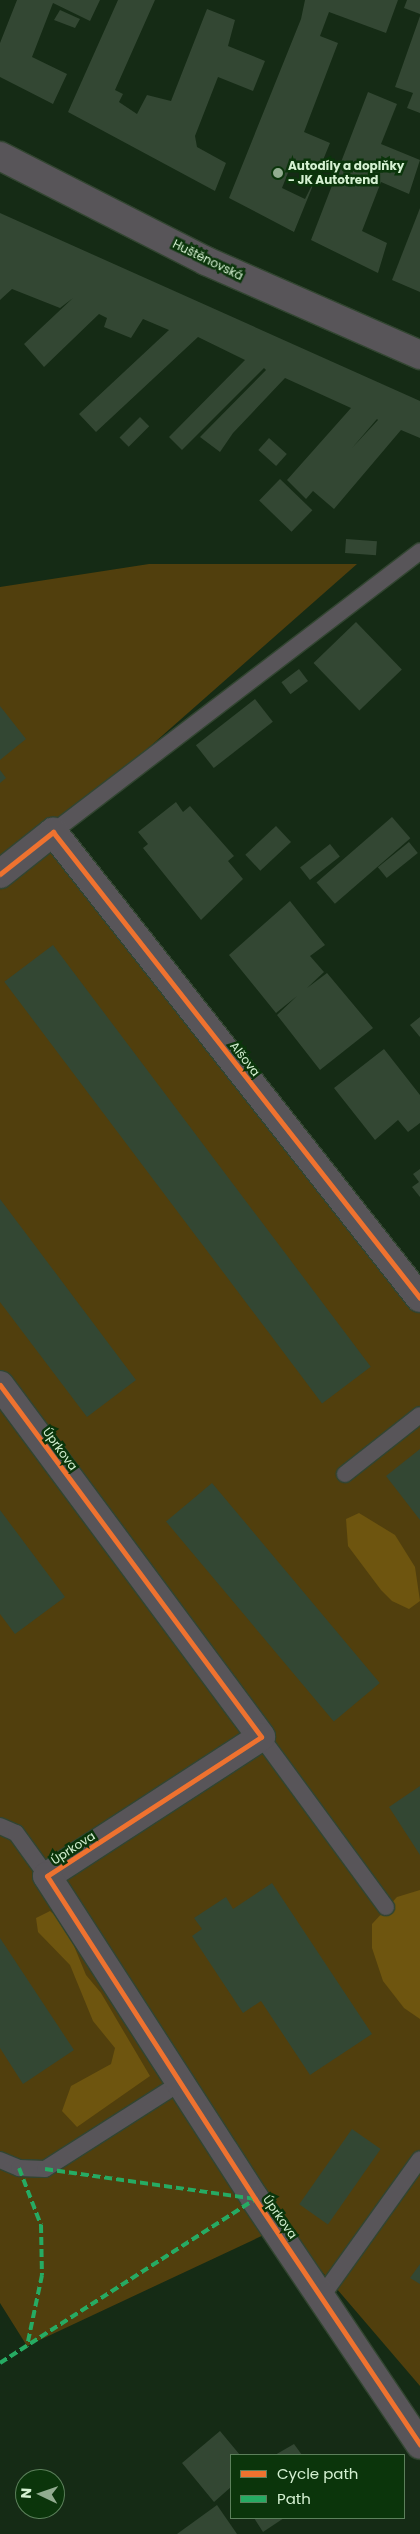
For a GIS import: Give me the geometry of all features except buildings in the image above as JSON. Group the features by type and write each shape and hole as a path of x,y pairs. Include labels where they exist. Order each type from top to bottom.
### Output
{"street":[{"name":"Huštěnovská","path":"0,156 206,261 420,355"},
{"path":"0,874 53,832"},
{"name":"Alšova","path":"53,832 420,1298"},
{"name":"Úprkova","path":"0,1385 261,1737 47,1876 180,2083 420,2445"}],"lane":[{"path":"53,832 420,550"},
{"path":"345,1474 420,1415"},
{"path":"261,1737 386,1907"},
{"path":"0,1826 16,1833 47,1876"},
{"path":"0,2160 19,2168 45,2169 180,2083"},
{"path":"322,2296 420,2159"}],"shaded area":[{"path":"149,564 357,564 53,832 420,1298 420,2386 283,2226 27,2346 0,2303 0,587"},
{"path":"359,1513 395,1535 415,1567 420,1601 409,1609 392,1601 381,1590 348,1546 346,1519"},
{"path":"420,1890 420,2019 404,2008 383,1981 372,1948 372,1924 397,1897"},
{"path":"50,1911 65,1924 86,1975 101,1993 150,2076 77,2127 62,2111 71,2086 111,2064 115,2048 93,2021 70,1965 38,1932 36,1918"}],"marked path":[{"path":"19,2168 41,2225 42,2275 27,2346"},
{"path":"45,2169 255,2199"},
{"path":"0,2363 255,2199"}],"cycle path":[{"path":"0,874 53,832 420,1298"},
{"path":"0,1385 261,1737 47,1876 255,2199 420,2445"}],"place":[{"name":"Autodíly a doplňky - JK Autotrend","path":"278,173"}]}
